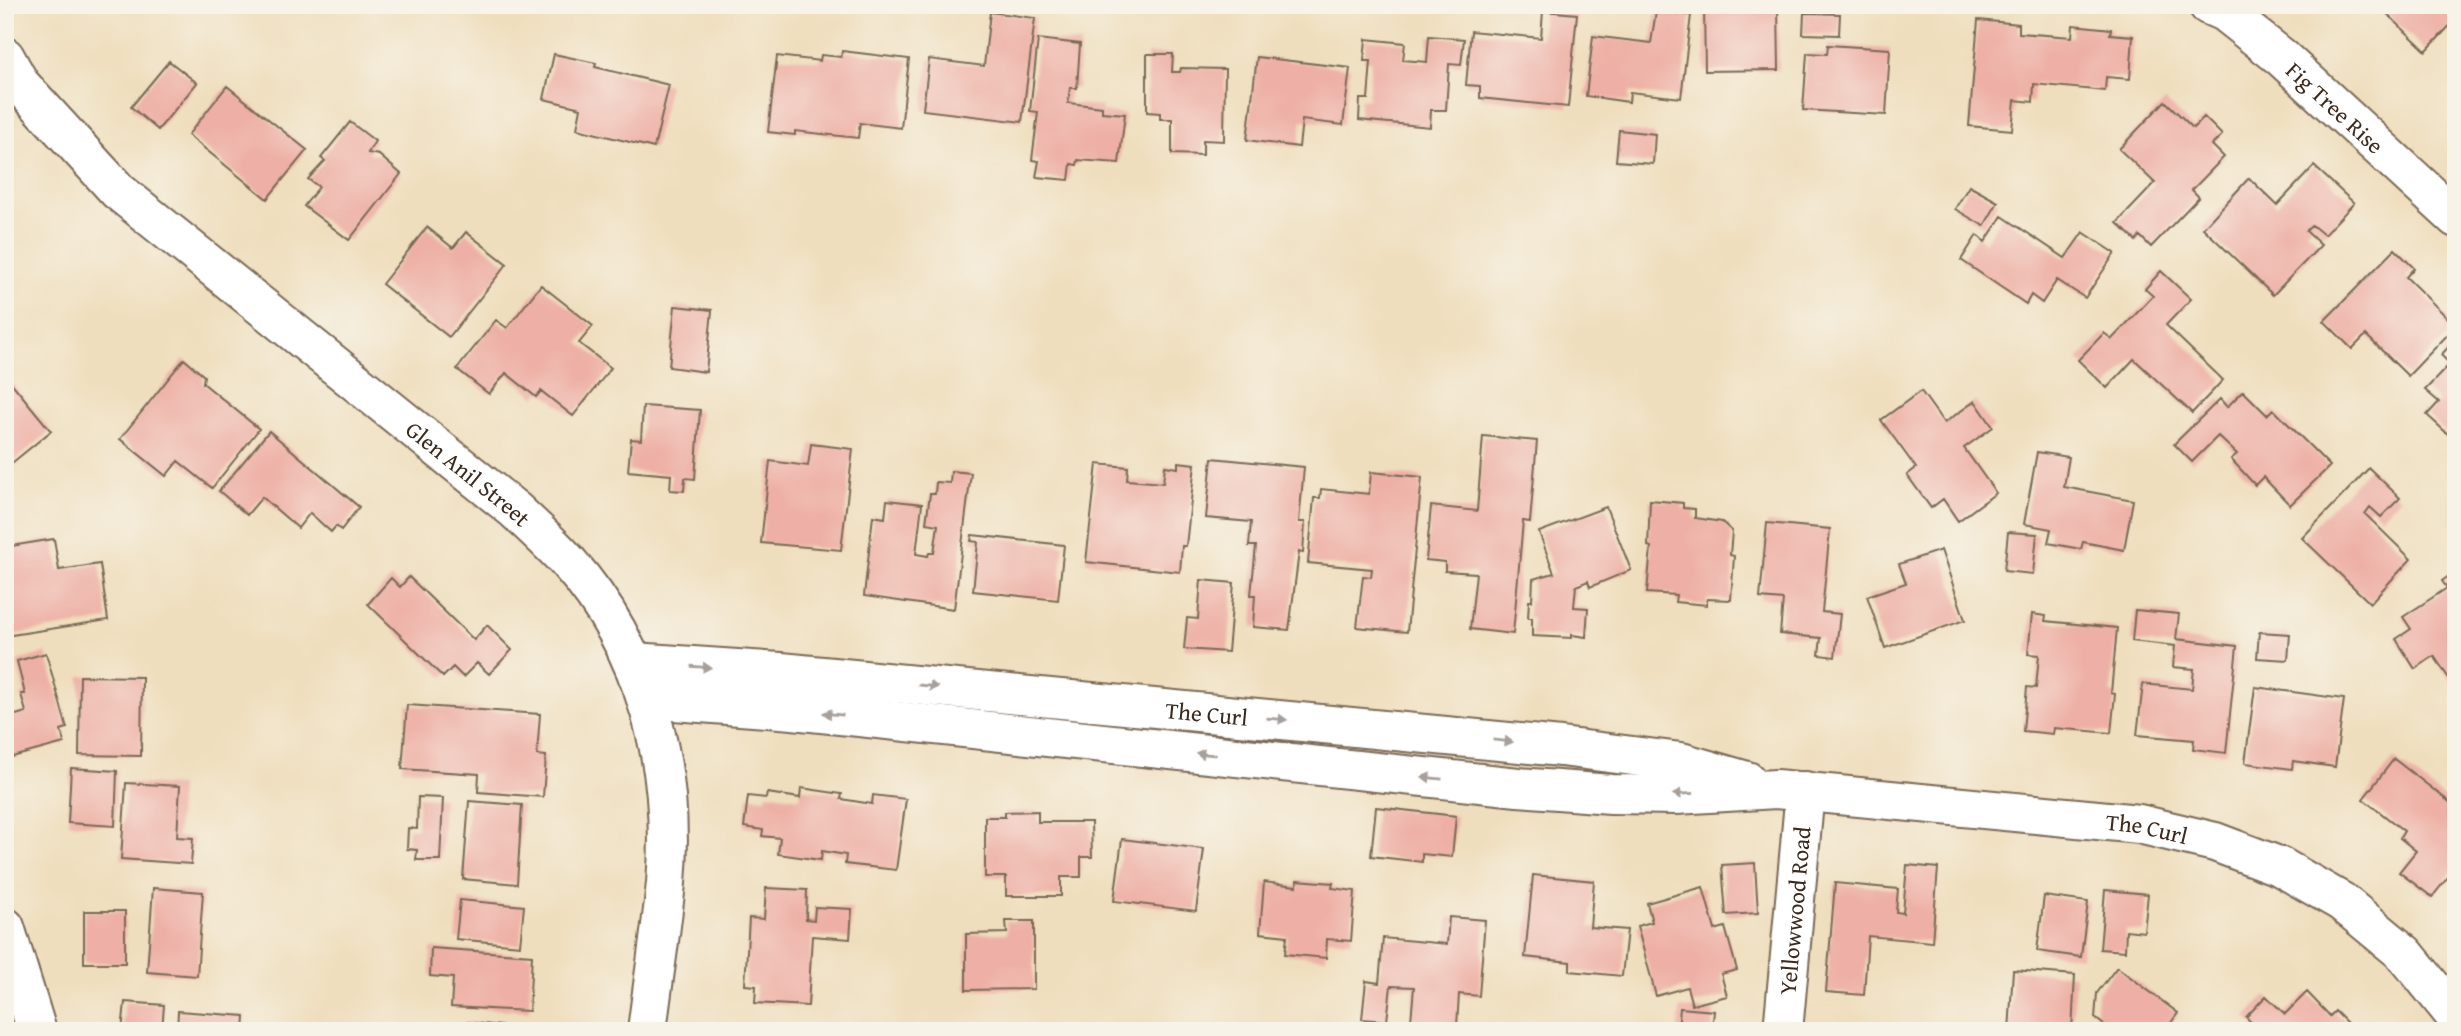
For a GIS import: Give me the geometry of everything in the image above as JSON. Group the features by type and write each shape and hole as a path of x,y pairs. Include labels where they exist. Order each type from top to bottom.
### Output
{"street":[{"name":"Fig Tree Rise","path":"2208,5 2224,12 2281,57 2456,218"},
{"name":"Glen Anil Street","path":"5,57 20,84 118,191 515,510 569,563 612,621 633,662 647,699 663,764 667,826 666,882 647,1031"},
{"name":"The Curl","path":"633,662 781,672 1561,747 1681,762 1790,790"},
{"name":"The Curl","path":"647,699 793,710 1518,788 1611,794 1790,790 2139,824 2214,842 2281,867 2343,902 2405,954 2456,1017"},
{"name":"Yellowwood Road","path":"1783,1031 1790,790"},
{"path":"5,927 37,1031"}],"building":[{"path":"2378,5 2456,5 2456,19 2426,51"},
{"path":"1778,6 1779,70 1705,71 1704,7"},
{"path":"1543,11 1577,14 1568,107 1480,98 1480,86 1466,85 1471,31 1541,38"},
{"path":"1656,11 1691,15 1681,98 1630,92 1629,102 1586,96 1593,36 1651,43"},
{"path":"990,12 1035,18 1022,122 923,110 929,59 984,66"},
{"path":"1804,13 1840,14 1839,35 1803,34"},
{"path":"1978,20 2019,24 2019,33 2072,37 2073,25 2111,29 2110,34 2133,36 2130,79 2106,77 2105,91 2034,84 2033,102 2015,100 2012,130 1969,126"},
{"path":"1429,36 1464,39 1461,65 1449,64 1446,110 1431,110 1430,127 1359,120 1360,99 1368,99 1371,61 1364,61 1366,39 1405,43 1403,60 1427,62"},
{"path":"1038,39 1080,44 1077,88 1070,88 1068,103 1102,107 1102,112 1125,114 1119,163 1078,160 1077,165 1071,164 1069,180 1036,177 1039,161 1032,160 1038,112 1030,111"},
{"path":"1828,45 1890,49 1886,115 1803,110 1807,53 1827,54"},
{"path":"842,51 909,59 901,128 860,123 858,138 795,131 795,135 768,132 777,56 820,61 821,55 841,57"},
{"path":"554,54 596,63 595,67 669,85 654,148 577,129 581,108 544,99"},
{"path":"1147,54 1173,54 1172,72 1180,72 1181,68 1225,69 1224,141 1203,140 1203,155 1172,154 1172,119 1160,119 1160,113 1147,112"},
{"path":"1257,57 1350,68 1343,125 1302,120 1299,147 1247,140"},
{"path":"169,61 197,83 158,130 131,107"},
{"path":"227,86 307,150 267,199 188,135"},
{"path":"2165,101 2193,128 2204,117 2222,135 2212,145 2224,157 2192,190 2199,197 2151,247 2140,236 2136,241 2117,223 2155,183 2119,149"},
{"path":"350,122 375,141 368,153 379,155 401,174 349,240 304,206 319,187 308,179 325,161 321,158"},
{"path":"1619,130 1655,134 1653,164 1616,161"},
{"path":"2314,166 2354,203 2324,235 2312,225 2306,231 2321,245 2273,295 2203,228 2249,178 2277,205"},
{"path":"1969,186 1998,202 1984,226 1955,209"},
{"path":"2002,216 2065,258 2083,232 2115,253 2085,298 2057,280 2042,303 2031,295 2026,304 1961,260 1977,235 1985,242"},
{"path":"427,227 453,248 466,232 507,264 449,337 382,284"},
{"path":"2395,249 2414,268 2406,277 2456,326 2408,376 2366,335 2352,349 2324,321"},
{"path":"2161,271 2191,299 2166,325 2223,380 2192,413 2134,359 2107,388 2078,360 2104,333 2112,339 2153,296 2145,289"},
{"path":"541,285 593,326 579,343 611,368 573,416 541,391 536,397 506,373 489,394 457,369 496,320 507,328"},
{"path":"675,306 712,310 706,372 669,367"},
{"path":"2456,339 2456,430 2450,436 2427,415 2439,402 2425,390 2450,364 2441,355"},
{"path":"184,359 204,376 203,383 259,429 212,488 178,461 166,476 120,439"},
{"path":"5,375 51,431 7,467 5,465"},
{"path":"1921,391 1944,423 1975,401 1993,427 1964,448 1996,493 1958,521 1943,499 1931,508 1907,475 1916,468 1881,420"},
{"path":"2243,391 2267,415 2273,409 2330,466 2290,505 2263,477 2255,485 2231,459 2237,454 2218,436 2192,462 2174,444 2220,399 2227,407"},
{"path":"643,406 700,410 695,479 685,478 684,491 670,490 671,475 628,471 631,439 641,440"},
{"path":"269,431 359,507 341,530 336,526 331,532 310,513 298,528 262,497 247,515 219,491"},
{"path":"1483,436 1537,441 1530,522 1523,521 1513,634 1470,629 1476,573 1445,571 1445,562 1426,560 1431,506 1477,511"},
{"path":"811,444 853,449 841,550 761,543 770,461 808,466"},
{"path":"2037,452 2069,457 2064,487 2133,500 2124,550 2083,542 2081,549 2048,543 2051,529 2024,524"},
{"path":"1212,458 1304,467 1299,522 1305,522 1303,553 1299,552 1289,630 1253,627 1255,595 1251,595 1256,546 1249,546 1251,522 1206,518"},
{"path":"1178,462 1195,464 1186,546 1182,546 1180,572 1086,562 1097,464 1128,467 1127,480 1163,483 1165,466 1178,468"},
{"path":"2369,468 2400,498 2381,517 2370,507 2365,514 2411,559 2370,603 2302,538"},
{"path":"951,471 971,473 954,609 864,596 873,516 885,518 887,500 922,504 916,554 928,556 929,553 934,553 938,525 926,523 930,494 935,494 936,482 950,483"},
{"path":"1371,472 1422,477 1407,632 1357,627 1363,576 1371,577 1372,569 1308,563 1314,498 1320,498 1321,489 1369,494"},
{"path":"1650,500 1683,503 1683,508 1695,509 1695,518 1722,522 1732,531 1730,555 1734,556 1731,600 1707,599 1707,605 1675,602 1676,595 1647,593 1651,547 1648,546"},
{"path":"1606,507 1631,570 1590,587 1588,581 1576,586 1574,607 1588,608 1586,637 1532,636 1532,618 1528,618 1533,579 1554,573 1539,532"},
{"path":"1767,523 1830,529 1822,612 1840,614 1835,657 1819,655 1821,638 1780,634 1783,600 1760,598"},
{"path":"2008,532 2037,534 2033,574 2004,571"},
{"path":"972,535 1064,545 1058,600 973,591 978,542 971,541"},
{"path":"54,539 59,570 100,564 108,620 5,636 5,588 9,587 5,547"},
{"path":"1941,550 1965,620 1885,648 1867,596 1906,583 1899,564"},
{"path":"2456,571 2456,689 2434,656 2415,669 2396,639 2411,629 2403,617 2447,588 2442,581"},
{"path":"409,577 474,640 487,625 512,650 489,674 477,663 463,677 453,667 443,677 368,604 391,578 400,587"},
{"path":"1201,580 1234,583 1228,652 1184,649 1187,618 1198,619"},
{"path":"2135,610 2179,614 2176,639 2237,646 2226,753 2193,749 2194,740 2137,735 2143,684 2192,689 2194,669 2173,667 2175,646 2132,641"},
{"path":"2032,614 2046,616 2045,621 2117,628 2111,693 2115,694 2111,733 2054,728 2053,734 2023,731 2027,687 2036,688 2039,655 2028,654"},
{"path":"2259,632 2290,634 2288,660 2257,658"},
{"path":"46,653 67,728 61,730 64,743 5,759 5,718 26,712 21,694 25,694 17,661"},
{"path":"80,676 142,677 141,756 79,755"},
{"path":"2255,687 2344,699 2335,767 2293,761 2292,769 2245,763"},
{"path":"407,705 540,714 537,755 546,756 543,797 478,792 479,774 402,769"},
{"path":"2394,759 2456,807 2456,867 2432,897 2399,872 2416,851 2400,838 2404,831 2363,799"},
{"path":"71,768 117,771 115,826 68,823"},
{"path":"126,783 180,786 177,837 193,838 191,864 121,859"},
{"path":"801,788 842,794 841,799 872,804 873,795 906,799 896,870 845,864 846,855 822,851 821,860 778,854 780,838 762,836 763,830 744,827 748,796 766,798 767,793 800,798"},
{"path":"418,797 443,798 440,860 416,860 417,850 407,849 408,828 417,829"},
{"path":"469,801 522,805 517,884 463,879"},
{"path":"1376,807 1456,816 1452,857 1422,854 1422,862 1371,856"},
{"path":"1038,811 1038,822 1091,822 1092,857 1081,857 1081,877 1061,877 1061,896 1006,896 1006,877 985,877 985,817 1005,817 1005,812"},
{"path":"1122,839 1204,849 1196,911 1114,901"},
{"path":"1755,863 1758,913 1726,915 1722,865"},
{"path":"1907,865 1938,868 1932,942 1868,936 1864,995 1826,992 1835,883 1898,889 1896,912 1903,913"},
{"path":"1533,875 1594,881 1590,927 1627,930 1622,976 1570,971 1570,962 1525,957"},
{"path":"1297,880 1333,883 1332,888 1355,891 1351,941 1327,939 1326,958 1285,954 1287,936 1260,933 1264,882 1297,886"},
{"path":"1703,887 1715,930 1725,927 1737,970 1721,974 1727,996 1692,1005 1687,987 1656,996 1637,926 1652,922 1647,903"},
{"path":"153,888 203,892 197,976 147,972"},
{"path":"766,888 807,890 806,919 814,920 815,907 852,909 850,939 812,936 808,1006 755,1003 756,986 745,985 749,918 764,919"},
{"path":"2105,890 2148,894 2144,932 2126,930 2125,951 2100,949"},
{"path":"2044,896 2088,902 2081,957 2037,951"},
{"path":"460,900 524,906 520,945 456,939"},
{"path":"84,911 125,911 125,963 84,963"},
{"path":"1449,917 1485,920 1479,996 1459,994 1457,1026 1411,1021 1414,987 1391,986 1387,1021 1362,1019 1366,981 1379,983 1383,938 1447,944"},
{"path":"1006,921 1034,921 1034,989 966,990 966,934 1007,933"},
{"path":"431,948 532,955 529,1011 451,1007 453,978 430,976"},
{"path":"2117,967 2178,1013 2165,1031 2112,1031 2095,1018 2097,993"},
{"path":"2013,970 2075,975 2072,1031 2009,1031"},
{"path":"2307,992 2330,1016 2335,1011 2355,1031 2259,1031 2246,1017 2266,996 2285,1014"},
{"path":"125,1002 164,1005 162,1031 122,1031"},
{"path":"1680,1008 1714,1011 1712,1031 1678,1031"},
{"path":"178,1011 245,1016 244,1031 177,1031"},
{"path":"467,1022 516,1028 516,1031 466,1031"}]}
